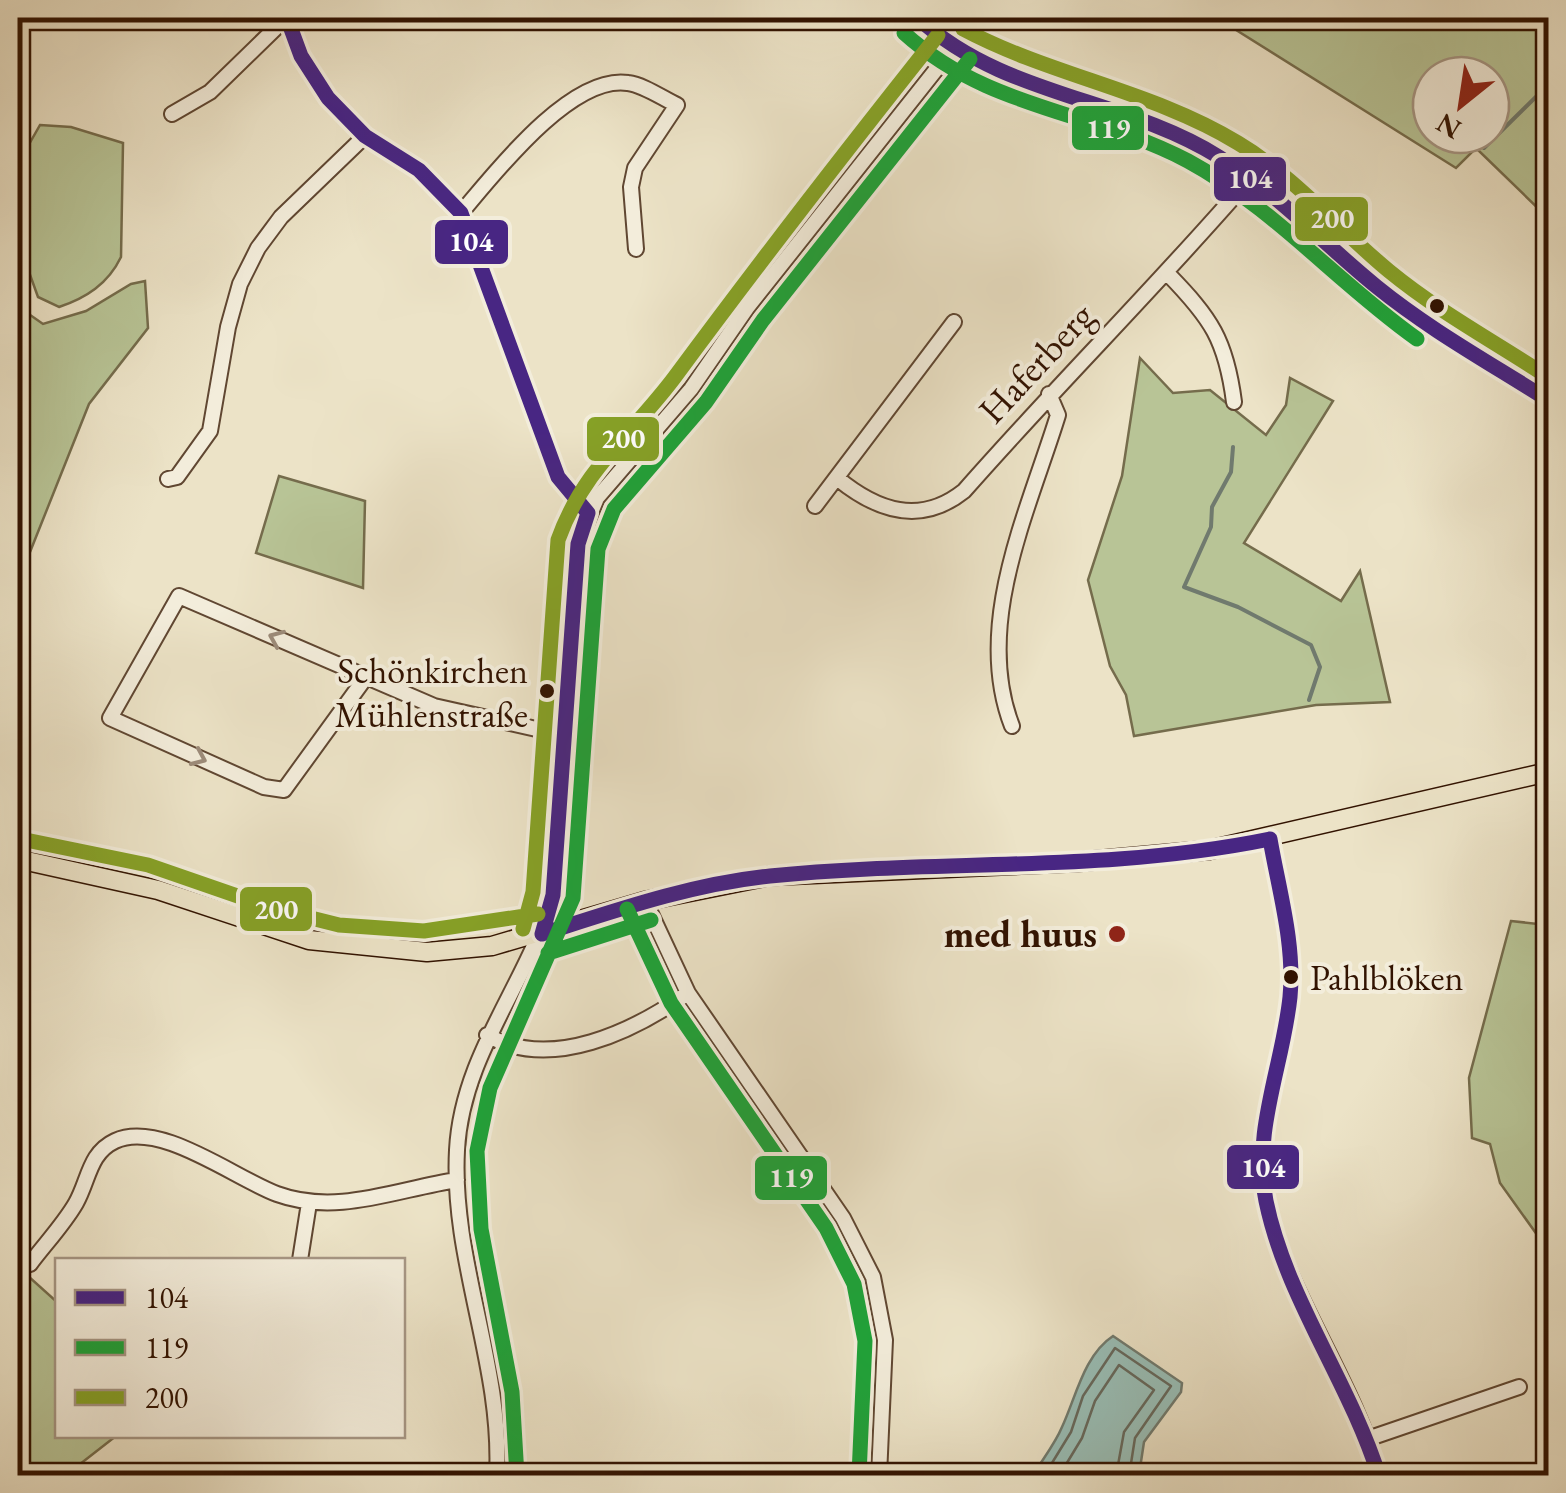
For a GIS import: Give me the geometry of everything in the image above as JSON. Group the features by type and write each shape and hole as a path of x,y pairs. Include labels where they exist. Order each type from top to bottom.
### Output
{"main road":[{"path":"18,859 158,890 262,928 350,947 427,952 492,946 645,902 769,876 1177,854 1270,839 1548,772"}],"street":[{"path":"172,114 210,92 287,18 301,56 328,98 365,136 419,170 461,212 558,477 588,513"},
{"path":"918,18 954,47 1034,85 1159,126 1209,149 1252,176 1395,300 1548,400"},
{"path":"497,1476 500,1434 468,1269 457,1180 464,1104 487,1035 542,934 553,894 578,544 588,513 691,389 747,308 954,47"},
{"path":"461,212 531,131 592,91 612,82 630,82 677,105 635,168 631,187 636,249"},
{"path":"168,479 177,476 210,431 228,328 240,284 258,248 281,217 365,136"},
{"name":"Haferberg","path":"837,478 857,494 898,510 944,506 964,491 1049,394 1168,274 1252,176"},
{"path":"1168,274 1214,326 1230,369 1234,402"},
{"path":"815,506 954,322"},
{"path":"1012,726 1006,710 998,616 1058,416 1049,394"},
{"path":"366,677 284,790 264,788 110,718 179,596 434,706 563,734"},
{"path":"1270,839 1291,969 1266,1132 1266,1200 1289,1266 1370,1438 1380,1476"},
{"path":"645,902 688,993 843,1218 873,1277 885,1340 878,1476"},
{"path":"487,1035 522,1048 588,1042 634,1027 688,993"},
{"path":"30,1264 75,1205 95,1156 114,1141 133,1135 156,1136 256,1186 308,1203 358,1201 457,1180"},
{"path":"300,1258 308,1203"},
{"path":"1370,1438 1518,1386"}],"green space":[{"path":"1217,18 1548,18 1548,218 1483,155 1511,155 1511,55 1411,55 1411,140"},
{"path":"40,125 71,127 123,143 121,257 95,289 59,307 38,297 29,272 19,162"},
{"path":"1435,155 1469,155 1456,168"},
{"path":"145,281 148,328 89,404 28,557 20,558 18,296 23,310 43,324 86,311 131,284"},
{"path":"1140,358 1173,393 1210,390 1266,435 1286,405 1290,378 1333,401 1244,543 1341,601 1360,571 1390,702 1316,705 1134,736 1126,695 1110,666 1088,580 1122,476"},
{"path":"279,476 365,501 363,588 256,553"},
{"path":"1511,921 1548,925 1548,1250 1500,1183 1490,1144 1472,1138 1469,1078"},
{"path":"18,1267 55,1300 55,1438 113,1438 66,1475 18,1475"}],"water":[{"path":"1113,1336 1182,1383 1181,1392 1144,1442 1139,1475 1033,1475 1059,1433 1088,1365"}],"waterway":[{"path":"1511,121 1548,85"},
{"path":"1233,447 1231,472 1212,507 1211,527 1184,587 1238,607 1311,645 1320,667 1309,700"}],"transit line":[{"name":"104","path":"287,18 301,56 328,98 365,136 419,170 461,213 558,477 588,513"},
{"name":"104","path":"918,18 988,65 1144,121 1219,157 1281,203 1397,303 1548,400"},
{"name":"200","path":"963,29 1031,59 1172,110 1238,143 1278,171 1408,286 1548,377"},
{"name":"119","path":"904,33 937,59 1006,94 1115,130 1188,161 1249,200 1417,339"},
{"name":"200","path":"523,929 533,892 558,540 569,514 595,471 660,395 938,35"},
{"name":"119","path":"517,1476 512,1392 481,1229 477,1151 490,1088 573,898 598,549 614,509 706,402 763,320 970,59"},
{"name":"104","path":"542,934 553,895 578,544 588,513"},
{"name":"200","path":"21,839 148,865 275,909 339,925 424,931 538,914"},
{"name":"104","path":"1270,839 1291,977 1263,1150 1266,1201 1288,1272 1352,1407 1379,1476"},
{"name":"104","path":"542,934 683,892 770,876 1145,857 1270,839"},
{"name":"119","path":"627,909 671,1003 826,1228 854,1284 865,1341 859,1475"},
{"name":"119","path":"548,953 651,920"}],"place":[{"name":"Schönkirchen Mühlenstraße","path":"547,691"},
{"name":"med huus","path":"1117,934"},
{"name":"Pahlblöken","path":"1291,977"}]}
